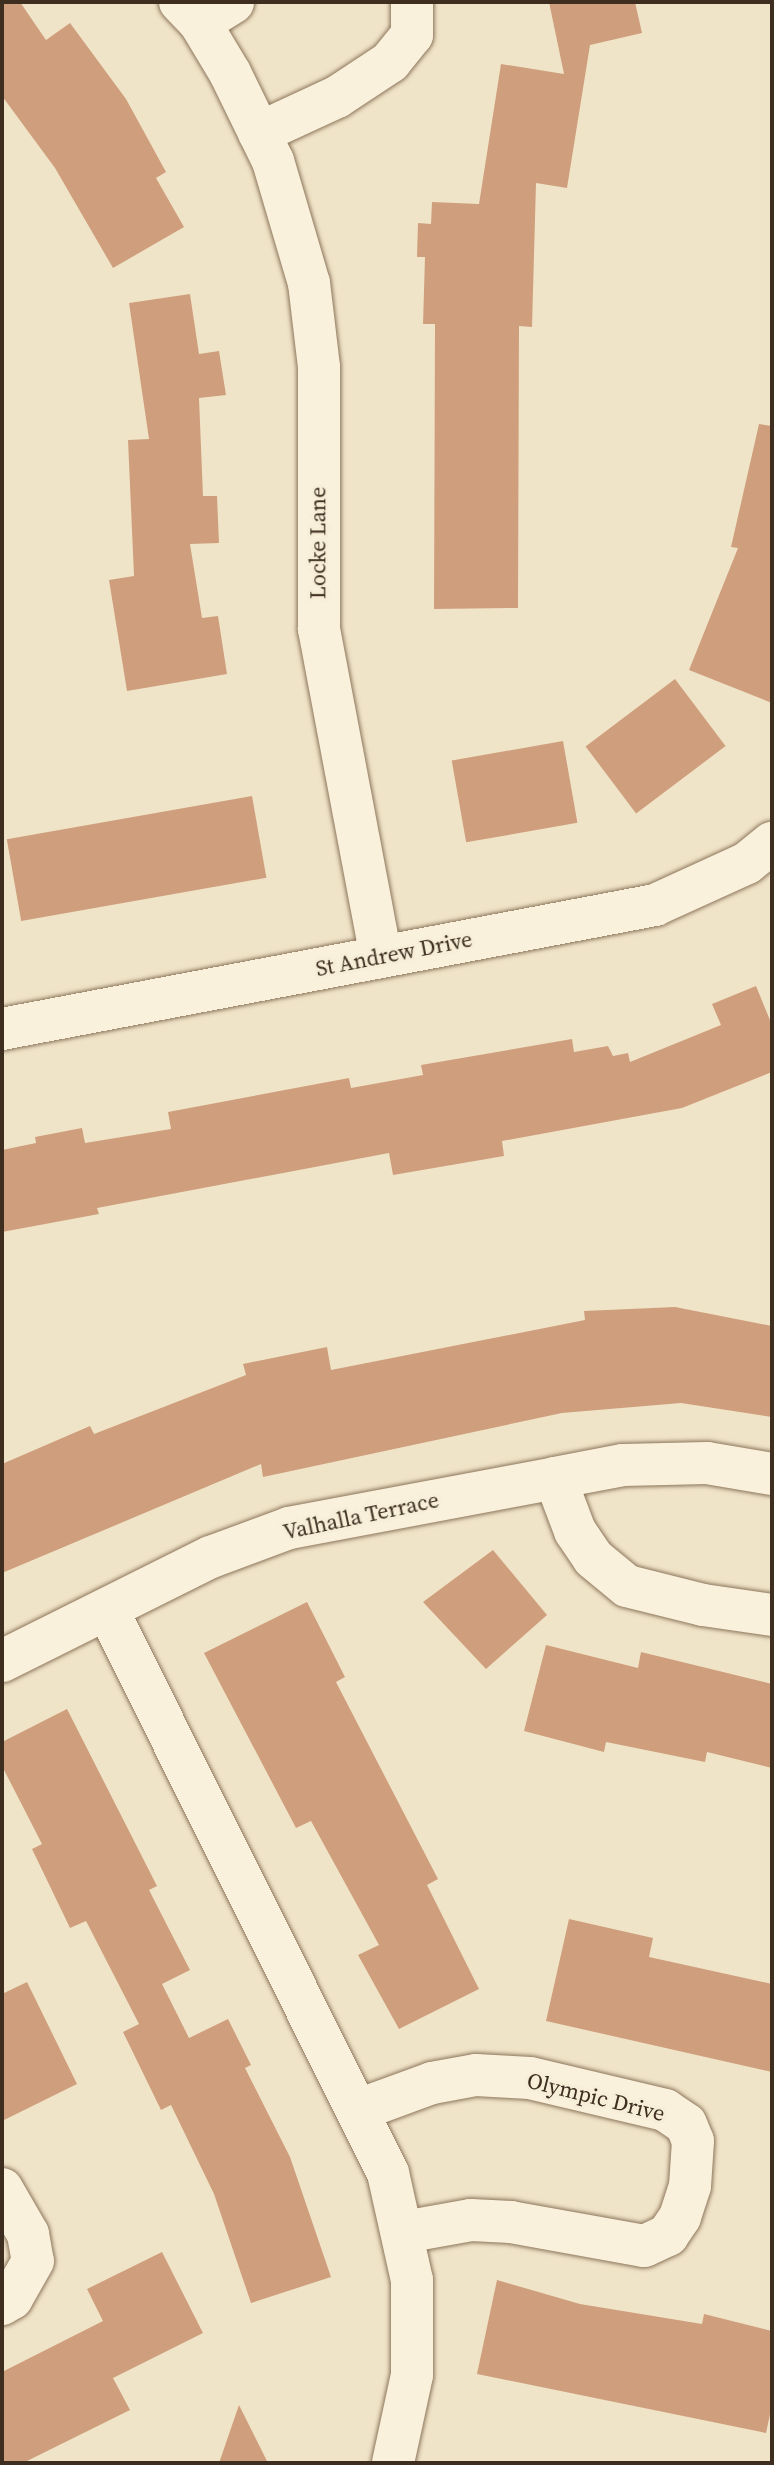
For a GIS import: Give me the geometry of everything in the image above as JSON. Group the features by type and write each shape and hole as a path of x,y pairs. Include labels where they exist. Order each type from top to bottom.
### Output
{"street":[{"path":"259,133 337,97 390,62 412,35 412,2"},
{"name":"Locke Lane","path":"204,9 273,161 309,283 319,367 319,629 381,956"},
{"name":"St Andrew Drive","path":"2,1029 655,905 747,863 772,843"},
{"name":"Valhalla Terrace","path":"2,1661 211,1557 289,1528 623,1465 682,1463 772,1474"},
{"path":"555,1478 575,1531 593,1558 627,1586 703,1605 772,1615"},
{"path":"107,1609 361,2109 388,2173 404,2232 412,2280 412,2375 393,2463"},
{"name":"Olympic Drive","path":"361,2109 461,2078 530,2078 665,2110 686,2124 693,2141 690,2186 680,2217 668,2235 644,2246 511,2222 471,2220 404,2232"},
{"path":"2,2189 28,2234 33,2261 12,2298 2,2304"}],"building":[{"path":"2,2 20,2 46,40 70,23 126,99 166,172 156,178 184,227 113,268 55,168 2,96"},
{"path":"549,2 635,2 642,33 590,45 567,188 536,183 532,327 519,326 518,608 434,609 435,324 423,324 425,257 417,257 418,223 431,224 432,202 479,204 501,64 564,74"},
{"path":"190,294 199,354 219,351 226,395 199,398 203,496 217,496 219,543 190,544 202,618 218,616 227,674 127,691 109,580 134,576 128,440 149,439 129,303"},
{"path":"759,424 772,426 772,703 689,670 738,548 731,547"},
{"path":"675,679 726,746 636,813 586,746"},
{"path":"563,741 577,823 466,842 452,761"},
{"path":"252,796 266,878 21,921 7,839"},
{"path":"756,986 772,1025 772,1072 682,1108 502,1141 504,1156 393,1175 389,1153 97,1208 99,1214 2,1232 2,1150 36,1143 35,1137 82,1128 85,1143 171,1129 168,1112 349,1078 351,1088 423,1075 421,1065 572,1039 574,1052 608,1046 613,1056 628,1053 630,1062 721,1025 712,1004"},
{"path":"675,1307 772,1326 772,1417 681,1403 562,1413 263,1477 261,1464 2,1573 2,1464 90,1426 94,1434 246,1375 243,1364 327,1347 331,1370 585,1320 584,1311"},
{"path":"493,1550 547,1615 486,1669 423,1602"},
{"path":"307,1602 345,1677 336,1682 438,1879 427,1885 479,1989 399,2029 358,1955 379,1945 311,1821 296,1828 204,1653"},
{"path":"546,1645 638,1668 641,1652 772,1684 772,1768 707,1752 705,1762 606,1742 604,1752 524,1731"},
{"path":"67,1709 157,1886 149,1890 190,1970 162,1984 189,2038 228,2019 251,2065 245,2068 290,2157 331,2277 251,2303 214,2194 171,2105 161,2110 123,2032 139,2024 86,1921 70,1928 32,1849 42,1844 2,1766 2,1742"},
{"path":"569,1919 653,1938 649,1957 772,1984 772,2072 546,2021"},
{"path":"27,1982 77,2084 2,2121 2,1994"},
{"path":"162,2252 203,2333 113,2378 130,2410 23,2463 2,2463 2,2372 103,2321 87,2289"},
{"path":"497,2280 580,2304 702,2324 704,2314 772,2331 772,2405 766,2433 477,2374"},
{"path":"239,2405 268,2463 219,2463"}]}
